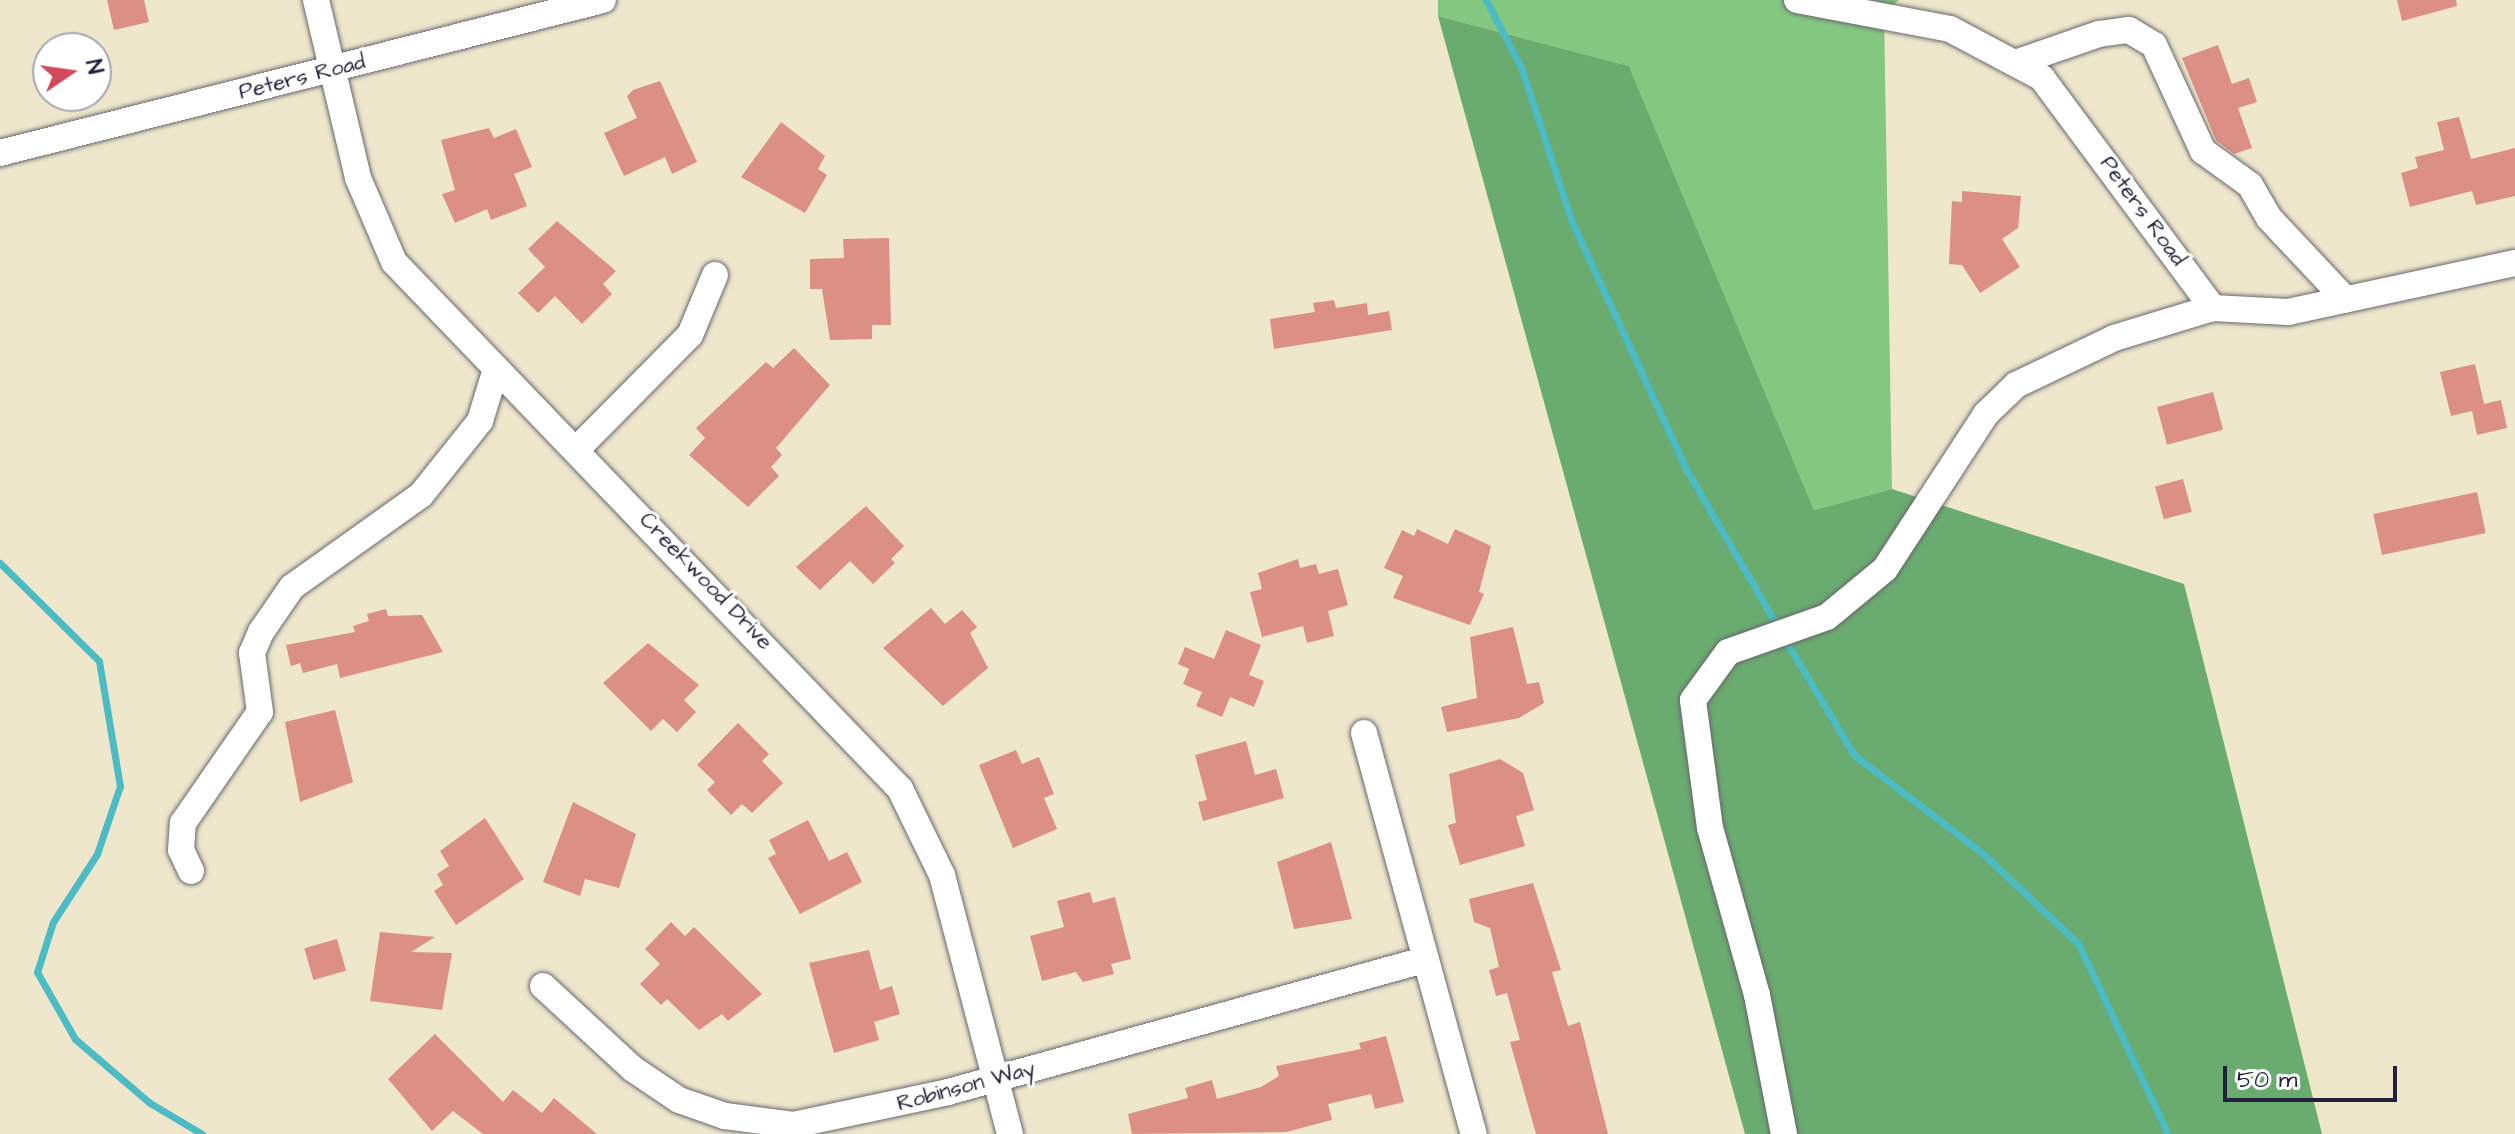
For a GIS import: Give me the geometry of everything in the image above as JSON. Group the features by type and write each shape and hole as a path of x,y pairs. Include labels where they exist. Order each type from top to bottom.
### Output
{"street":[{"name":"Creekwood Drive","path":"316,0 379,237 496,369 900,789 942,875 1010,1134"},
{"name":"Peters Road","path":"0,153 334,70 551,7 603,0"},
{"name":"Peters Road","path":"1797,0 1950,29 2018,62 2066,104 2213,308"},
{"path":"2018,62 2099,34 2129,30 2154,45 2203,151 2250,185 2269,218 2346,300"},
{"path":"1784,1134 1694,744 1693,700 1728,652 1827,617 1885,569 1986,414 2016,385 2114,338 2201,317 2213,308 2288,312 2515,263"},
{"path":"576,450 690,335 715,275"},
{"path":"191,871 181,850 183,823 260,712 252,653 261,632 292,587 421,495 480,421 496,369"},
{"path":"1364,733 1423,960 1474,1134"},
{"name":"Robinson Way","path":"543,986 633,1069 679,1100 763,1124 828,1122 1423,960"}],"green space":[{"path":"1438,0 1899,0 1884,12 1892,489 1814,510 1629,66 1438,16"},
{"path":"1438,16 1629,66 1814,510 1892,489 2184,584 2322,1134 1745,1134"}],"building":[{"path":"107,0 144,0 149,22 114,30"},
{"path":"2397,0 2456,0 2457,6 2402,21"},
{"path":"2218,45 2232,84 2249,78 2257,102 2238,108 2252,148 2234,154 2216,140 2182,58"},
{"path":"660,81 697,162 672,174 665,157 624,176 604,133 637,118 627,96 633,90"},
{"path":"2459,117 2471,159 2515,148 2515,196 2476,205 2472,191 2410,207 2401,173 2418,168 2415,157 2444,150 2437,122"},
{"path":"781,122 825,156 818,169 827,175 805,213 741,177"},
{"path":"489,128 494,138 516,129 532,167 514,174 527,206 491,220 487,209 455,223 442,194 455,190 441,140"},
{"path":"1962,191 2021,196 2018,228 2002,239 2020,267 1980,293 1962,265 1949,264 1952,201 1962,202"},
{"path":"557,221 616,271 603,284 612,294 582,324 555,296 538,313 518,293 545,267 528,249"},
{"path":"889,238 891,325 872,325 872,339 830,340 822,289 810,289 810,259 844,258 843,239"},
{"path":"1334,300 1336,308 1367,303 1368,315 1389,311 1392,330 1274,349 1270,319 1315,312 1313,303"},
{"path":"794,348 830,385 776,448 782,455 771,467 779,476 748,507 689,455 705,438 696,428 766,362 773,368"},
{"path":"2475,364 2484,404 2501,400 2507,428 2477,435 2472,411 2451,416 2440,372"},
{"path":"2213,392 2223,430 2167,445 2157,407"},
{"path":"2183,479 2192,512 2164,519 2155,487"},
{"path":"2477,492 2486,533 2382,555 2373,514"},
{"path":"866,506 904,546 891,559 895,563 873,584 850,561 820,590 796,567"},
{"path":"1417,529 1448,544 1455,529 1491,546 1479,592 1484,594 1470,625 1393,598 1403,576 1384,568 1402,530 1414,536"},
{"path":"1298,559 1300,568 1316,564 1319,574 1338,569 1348,605 1328,611 1334,636 1307,643 1303,626 1262,637 1250,592 1262,589 1258,573"},
{"path":"931,608 945,624 962,610 977,627 970,633 988,668 943,706 883,648"},
{"path":"386,609 388,616 422,615 443,652 340,678 337,664 303,673 300,663 291,666 286,645 355,632 353,626 369,621 367,614"},
{"path":"1513,627 1527,684 1539,682 1544,703 1519,718 1447,732 1441,707 1477,698 1470,637"},
{"path":"1226,630 1261,645 1249,675 1264,681 1254,707 1230,697 1222,717 1196,706 1202,692 1183,684 1189,669 1178,664 1185,647 1214,659"},
{"path":"648,643 699,685 684,700 696,712 677,732 663,719 651,731 603,683"},
{"path":"335,710 353,782 300,802 285,722"},
{"path":"738,723 769,754 762,761 783,783 752,813 742,804 731,815 707,790 715,782 697,765"},
{"path":"1246,741 1255,775 1276,769 1284,798 1203,821 1198,802 1207,800 1195,755"},
{"path":"1016,750 1022,764 1039,757 1054,794 1044,798 1057,829 1013,848 979,765"},
{"path":"1500,759 1523,773 1534,810 1516,816 1525,846 1460,865 1448,825 1456,823 1449,774"},
{"path":"573,802 636,834 619,888 585,879 580,896 543,882"},
{"path":"485,818 524,879 456,925 434,891 443,885 437,874 449,866 440,851"},
{"path":"808,820 829,861 847,852 862,882 800,914 768,858 776,854 769,840"},
{"path":"1331,842 1352,919 1294,929 1277,862"},
{"path":"1533,883 1561,970 1552,972 1568,1026 1580,1022 1608,1134 1536,1134 1510,1042 1520,1040 1507,993 1496,996 1489,970 1499,967 1490,928 1474,922 1469,899"},
{"path":"1090,892 1093,903 1115,897 1131,959 1111,964 1114,974 1083,982 1076,972 1042,981 1030,936 1064,927 1057,901"},
{"path":"671,922 685,936 694,927 762,994 728,1021 722,1014 699,1030 667,999 661,1005 640,984 660,964 645,949"},
{"path":"380,932 435,937 411,952 452,953 442,1010 370,1001"},
{"path":"337,939 346,971 313,980 304,948"},
{"path":"869,950 880,990 892,986 900,1014 874,1022 879,1040 834,1053 809,963"},
{"path":"435,1034 503,1102 513,1090 542,1113 554,1098 597,1134 483,1134 453,1111 432,1131 388,1079"},
{"path":"1386,1036 1404,1102 1375,1109 1371,1094 1328,1104 1332,1120 1286,1132 1132,1134 1128,1114 1188,1098 1185,1088 1212,1080 1217,1099 1261,1087 1279,1076 1276,1066 1361,1049 1359,1043"}],"waterway":[{"path":"1486,0 1521,67 1572,222 1686,469 1778,627"},
{"path":"0,563 99,661 120,786 97,854 53,922 37,972 75,1039 150,1103 202,1134"},
{"path":"1784,638 1854,755 1982,853 2078,943 2168,1134"}]}
